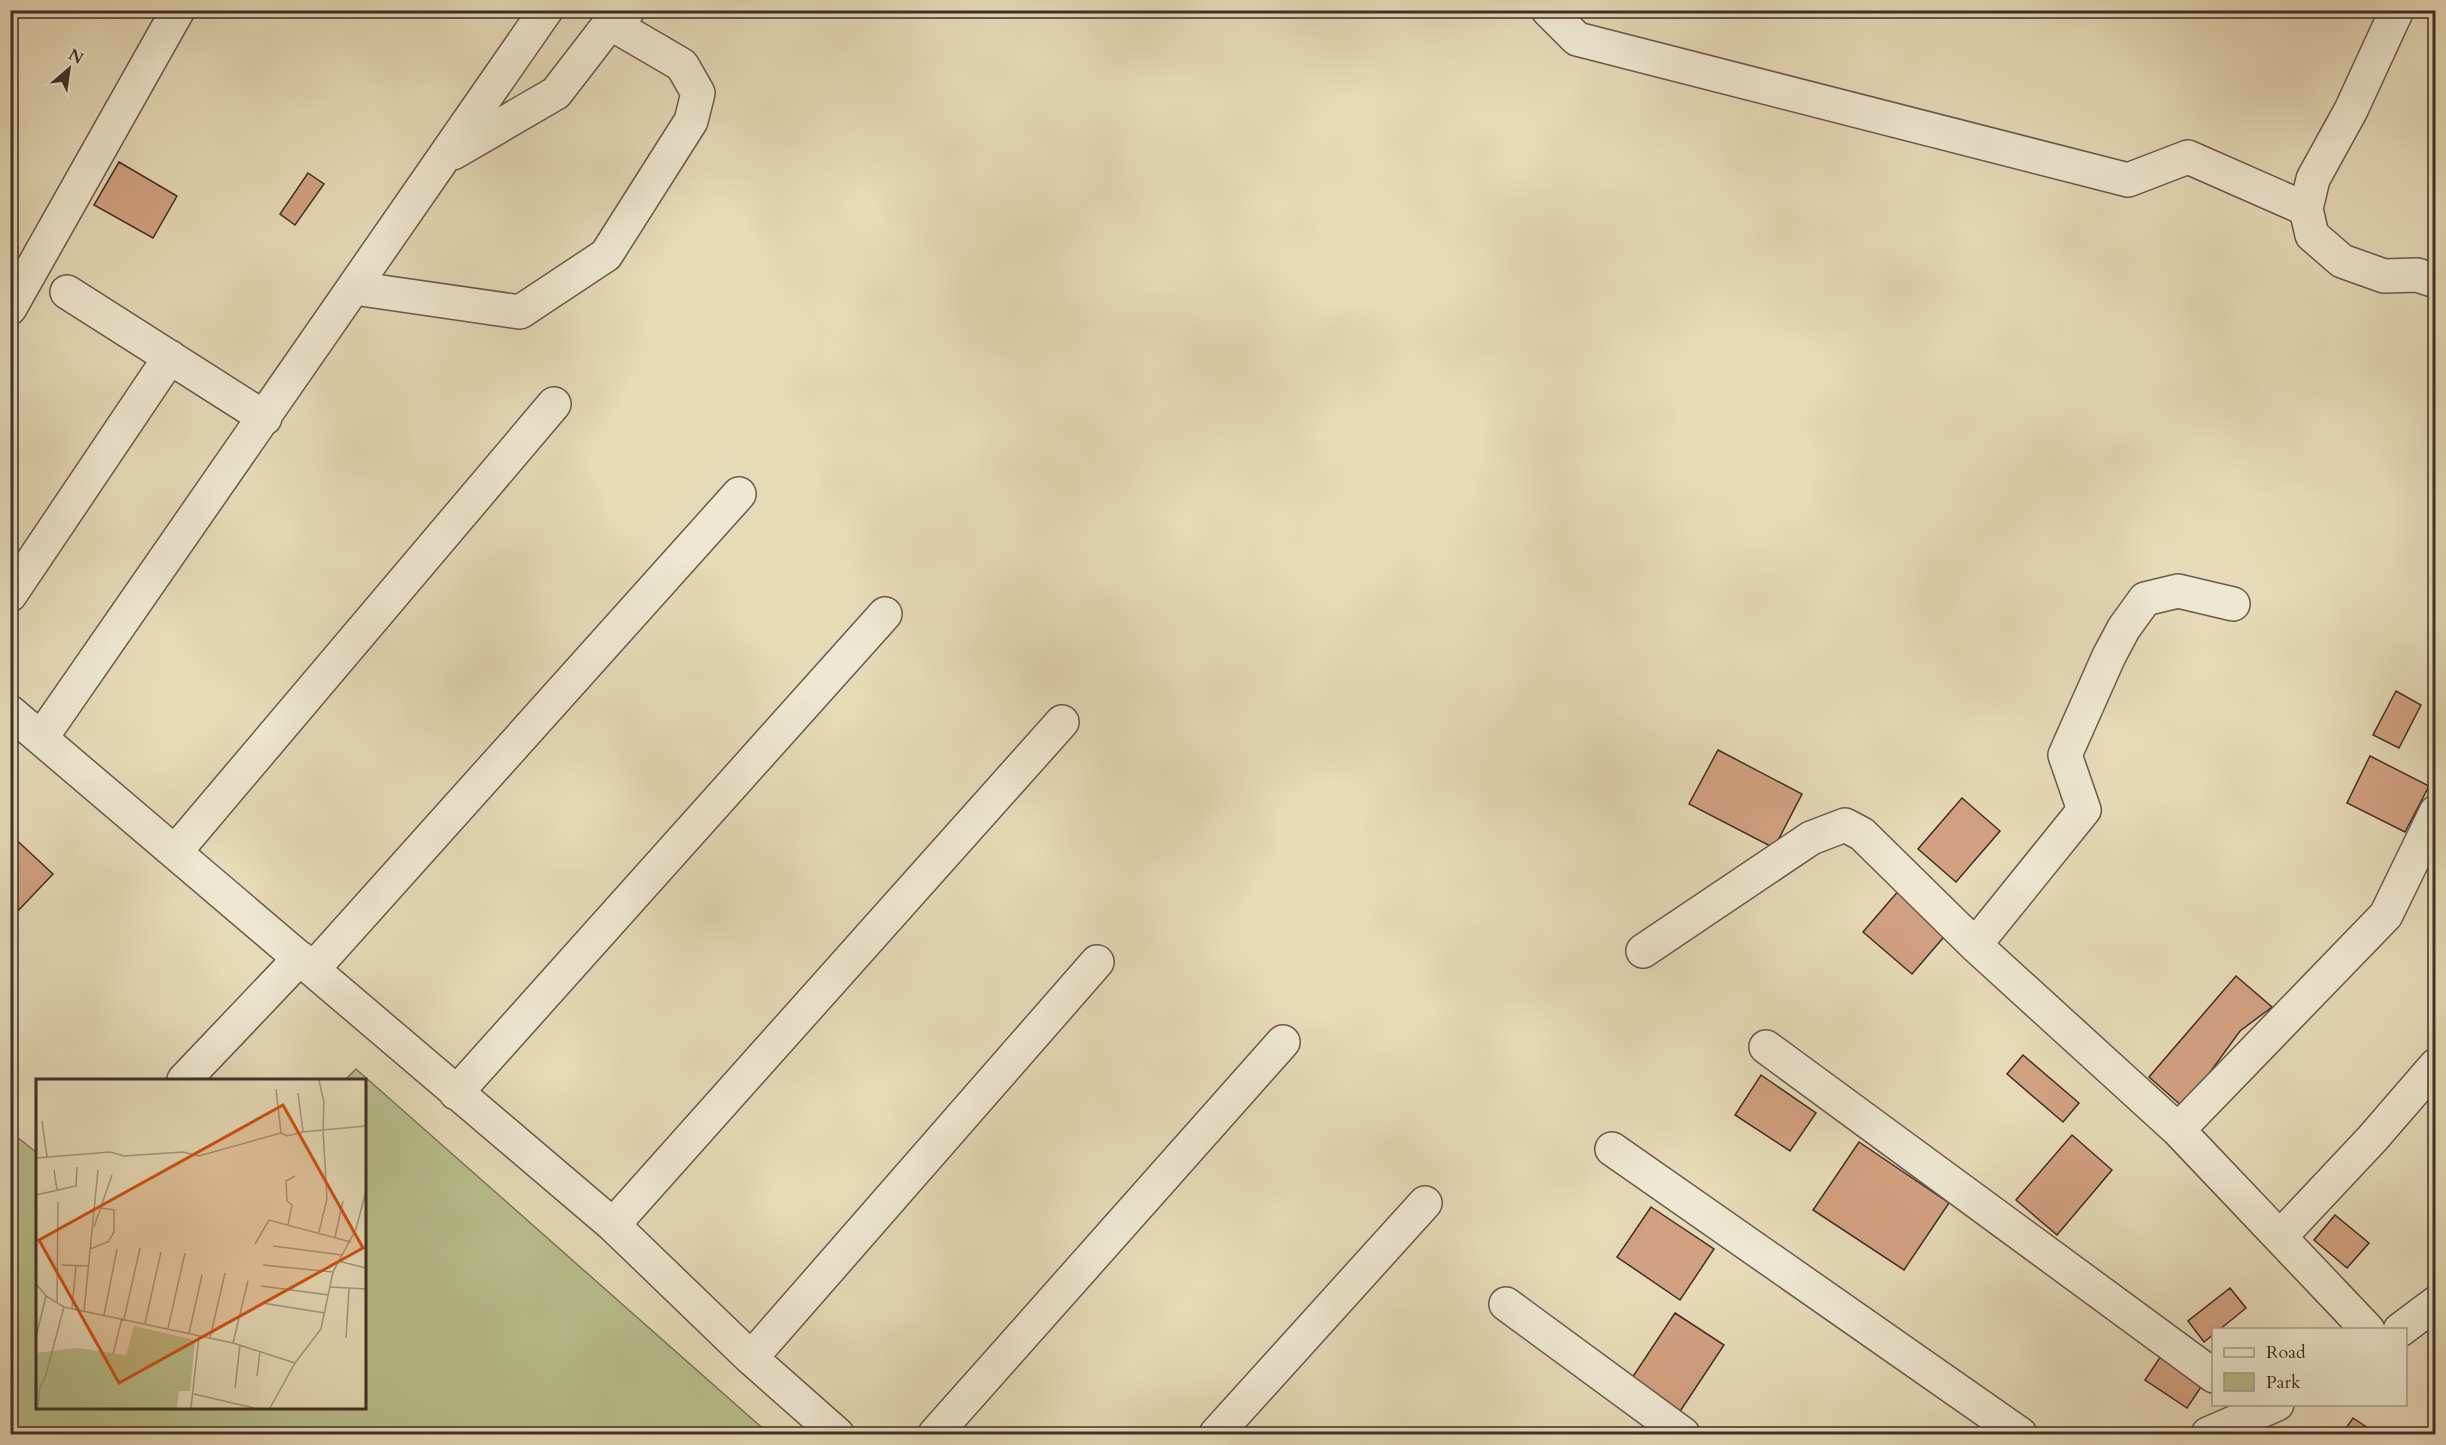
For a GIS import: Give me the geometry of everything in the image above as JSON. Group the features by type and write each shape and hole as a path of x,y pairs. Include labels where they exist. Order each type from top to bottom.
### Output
{"street":[{"path":"10,308 178,10"},
{"path":"41,738 266,418 546,10"},
{"path":"1548,10 1577,39 2128,180 2188,157 2306,209"},
{"path":"2397,10 2351,110 2313,179 2306,209 2312,235 2342,261 2384,276 2417,275 2436,281"},
{"path":"354,288 520,312 606,255 690,122 698,93 682,65 619,17 556,93 445,158"},
{"path":"67,292 266,418"},
{"path":"10,595 170,357"},
{"path":"175,852 554,404"},
{"path":"185,1079 306,964 739,494"},
{"path":"1975,945 2084,810 2065,755 2109,656 2124,628 2145,599 2178,591 2233,604"},
{"path":"456,1093 885,614"},
{"path":"10,712 613,1224 820,1429"},
{"path":"613,1224 1062,722"},
{"path":"2178,1130 2386,915 2436,812"},
{"path":"1643,951 1811,838 1845,825 1862,834 1975,945 2178,1130 2367,1328"},
{"path":"751,1359 1097,962"},
{"path":"935,1434 1283,1042"},
{"path":"1766,1047 2212,1375"},
{"path":"2280,1238 2436,1065"},
{"path":"1612,1149 2020,1434"},
{"path":"1216,1434 1425,1203"},
{"path":"2401,1328 2436,1303"},
{"path":"1506,1304 1683,1434"},
{"path":"2208,1434 2264,1407"}],"green space":[{"path":"356,1069 768,1433 11,1434 11,1132 36,1152 36,1409 366,1409 366,1079 346,1079"}],"building":[{"path":"119,162 177,196 153,238 94,205"},
{"path":"308,173 324,184 295,225 280,214"},
{"path":"2396,691 2421,705 2399,748 2373,735"},
{"path":"1718,750 1802,794 1774,848 1689,804"},
{"path":"2370,756 2429,786 2405,832 2347,803"},
{"path":"1962,798 2000,831 1956,882 1918,849"},
{"path":"10,834 53,874 14,915 10,912"},
{"path":"1900,889 1949,931 1912,974 1863,932"},
{"path":"2236,976 2272,1007 2240,1031 2184,1108 2149,1077"},
{"path":"2023,1055 2079,1103 2063,1122 2007,1074"},
{"path":"1761,1075 1816,1113 1790,1151 1735,1115"},
{"path":"2072,1135 2112,1170 2057,1235 2016,1200"},
{"path":"1859,1142 1949,1203 1904,1270 1813,1210"},
{"path":"1651,1207 1714,1249 1680,1300 1617,1257"},
{"path":"2335,1215 2369,1243 2347,1268 2314,1240"},
{"path":"2230,1288 2246,1308 2221,1328 2212,1328 2212,1336 2204,1342 2188,1321"},
{"path":"1675,1313 1724,1345 1679,1413 1630,1381"},
{"path":"2165,1350 2207,1378 2187,1408 2145,1380"},
{"path":"2353,1418 2377,1434 2342,1434"}]}
